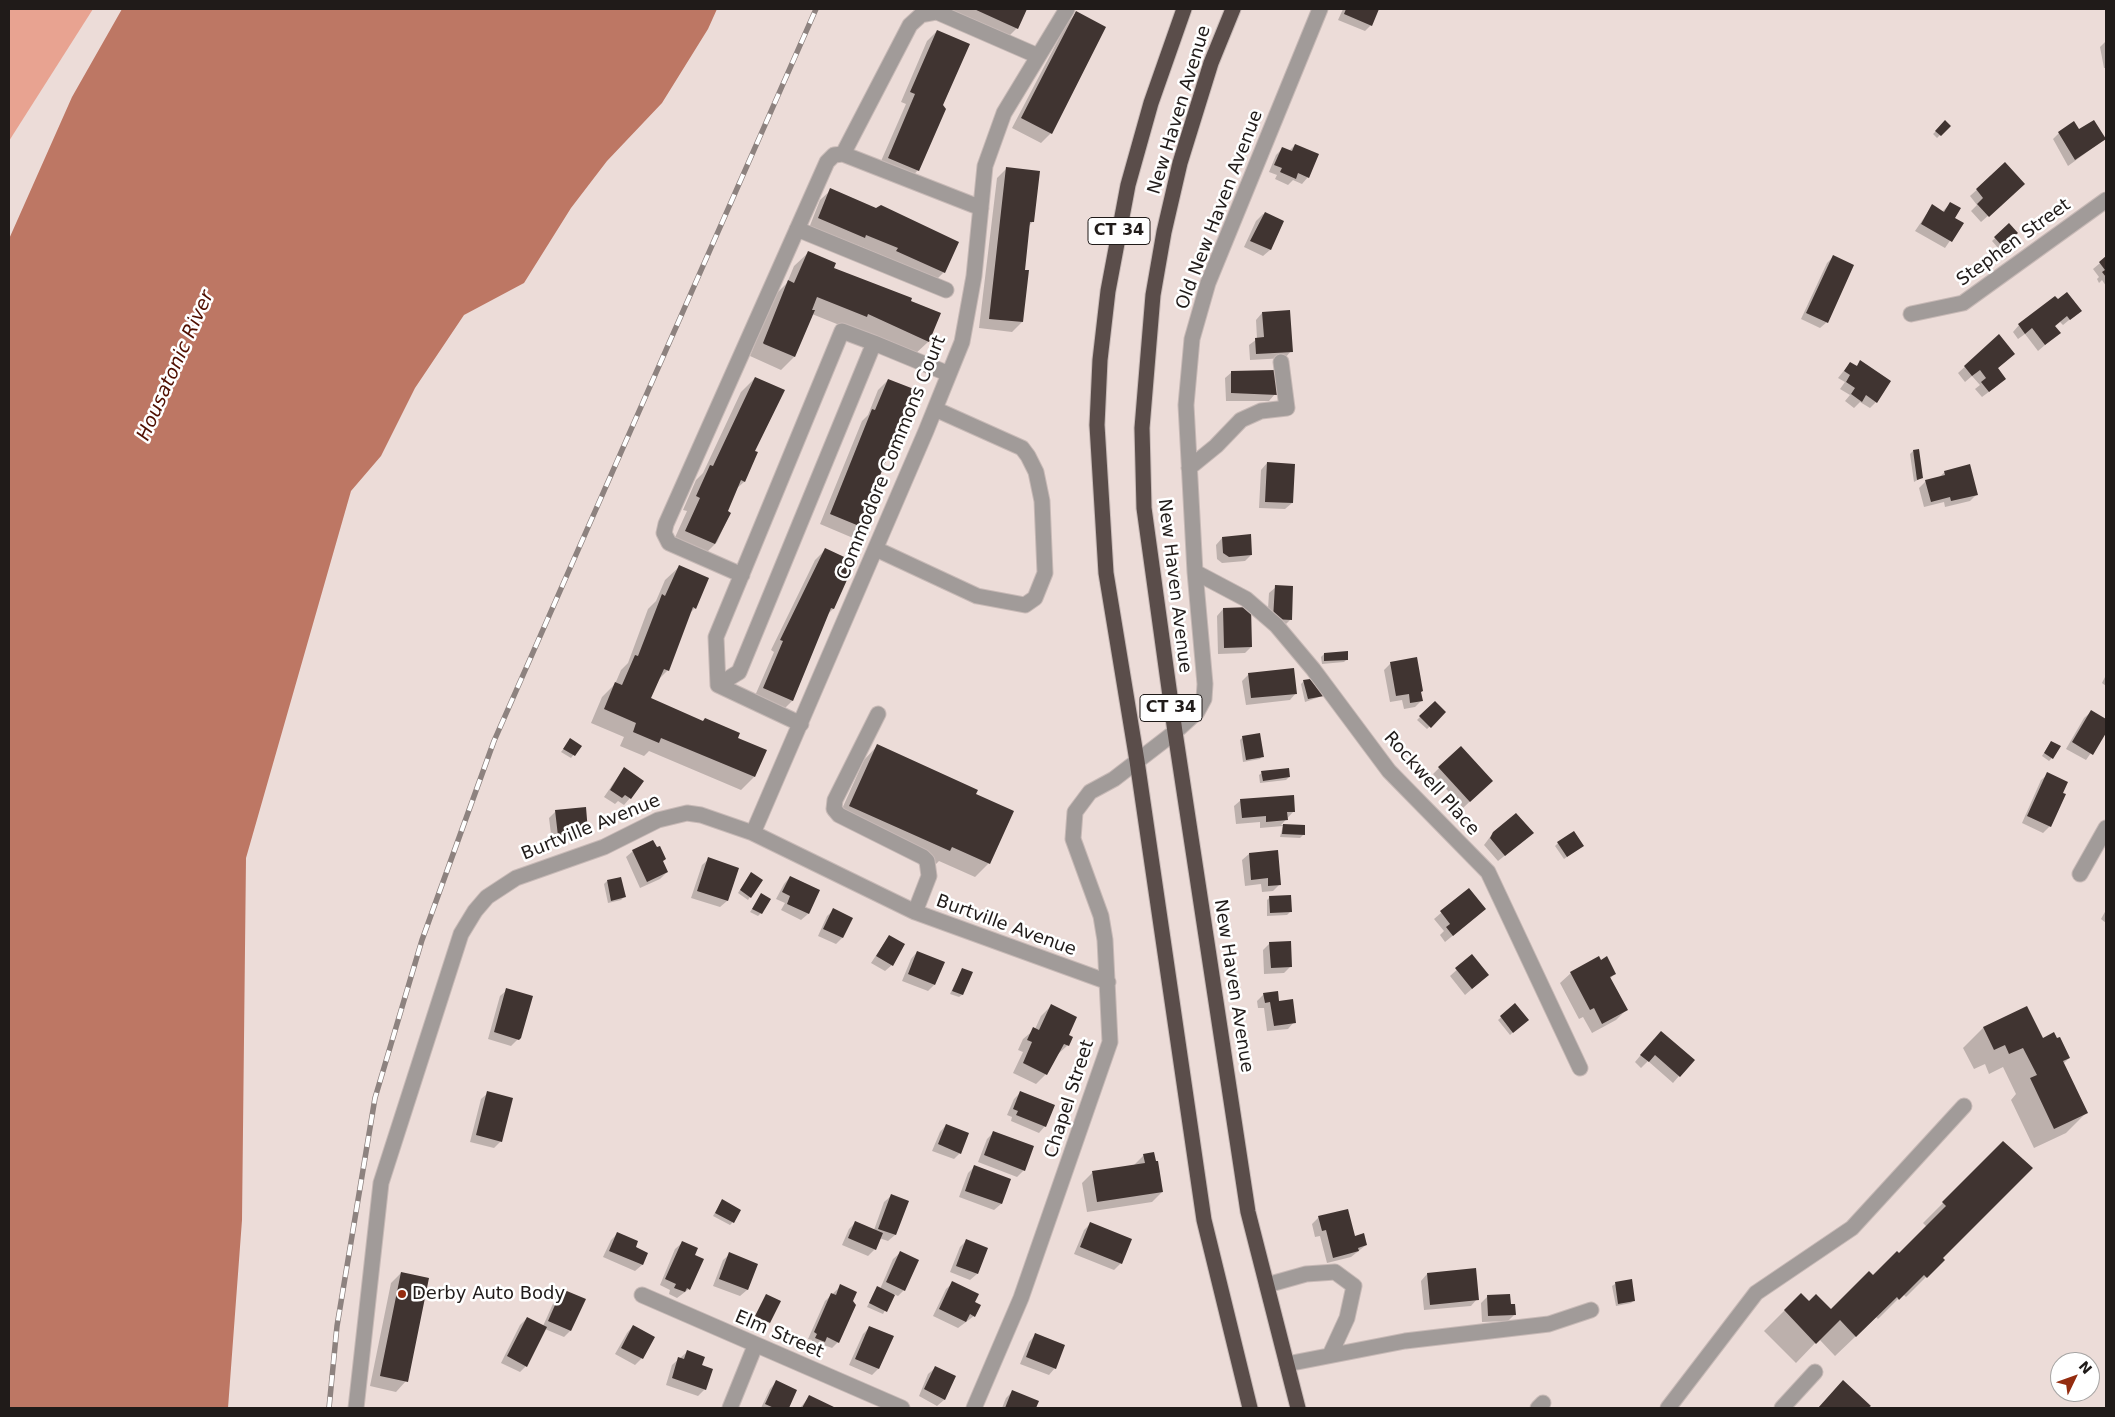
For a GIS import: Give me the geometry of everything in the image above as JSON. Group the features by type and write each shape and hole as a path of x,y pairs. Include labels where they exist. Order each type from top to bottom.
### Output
{"highway":[{"name":"New Haven Avenue","path":"1183,9 1151,103 1128,185 1108,291 1100,360 1097,425 1106,573 1137,761 1204,1220 1250,1408"},
{"name":"New Haven Avenue","path":"1233,9 1211,64 1180,163 1154,286 1146,359 1142,428 1144,508 1174,732 1248,1212 1298,1408"}],"street":[{"name":"Commodore Commons Court","path":"753,833 876,549 962,342 974,276 985,166 1004,112 1068,9"},
{"name":"Old New Haven Avenue","path":"1137,761 1196,712 1204,699 1205,684 1194,572 1186,405 1192,339 1208,283 1320,9"},
{"path":"843,154 910,25 921,15 937,12 1038,56"},
{"path":"742,575 669,543 664,533 666,524 827,162 834,155 843,154 981,208"},
{"name":"Stephen Street","path":"1911,314 1963,303 2106,200"},
{"path":"797,229 946,290"},
{"path":"718,685 716,637 842,330 949,374"},
{"path":"718,685 739,672 874,343"},
{"path":"1189,468 1216,446 1241,420 1261,411 1287,408 1282,362"},
{"path":"876,549 977,596 1025,605 1035,598 1045,573 1042,501 1036,472 1028,456 1022,448 935,409"},
{"name":"Rockwell Place","path":"1194,572 1246,599 1276,625 1313,669 1389,771 1488,872 1580,1068"},
{"path":"718,685 800,724"},
{"path":"878,714 835,800 834,809 838,815 923,856 927,861 930,876 915,912"},
{"name":"Chapel Street","path":"974,1408 1021,1298 1110,1042 1105,940 1101,916 1077,856 1073,839 1075,812 1082,800 1090,792 1114,780 1137,761"},
{"name":"Burtville Avenue","path":"356,1408 381,1183 461,934 475,911 487,897 516,878 604,847 673,815 687,813 702,815 753,833 915,912 1108,982"},
{"path":"2080,874 2106,828"},
{"path":"1669,1408 1756,1293 1852,1228 1964,1106"},
{"path":"1267,1285 1306,1274 1335,1272 1354,1286 1348,1318 1330,1355"},
{"name":"Elm Street","path":"642,1295 755,1346 902,1408"},
{"path":"1287,1364 1464,1333 1549,1324 1592,1310"},
{"path":"730,1408 755,1346"},
{"path":"1782,1408 1815,1372"}],"shaded area":[{"path":"9,9 93,9 9,141"}],"water":[{"name":"Housatonic River","path":"122,9 717,9 708,29 662,103 607,161 571,208 524,283 464,315 415,388 381,456 351,491 246,858 242,1220 228,1408 9,1408 9,239 72,97"}],"building":[{"path":"974,9 1027,9 1018,29"},
{"path":"1346,9 1379,9 1372,26 1344,14"},
{"path":"1076,11 1106,27 1052,134 1021,118"},
{"path":"937,30 970,44 943,105 946,109 919,171 888,158 915,94 910,92"},
{"path":"1945,120 1951,126 1941,136 1935,131"},
{"path":"2094,120 2106,139 2075,160 2058,132 2074,121 2079,129"},
{"path":"1295,144 1319,154 1309,178 1298,173 1296,179 1280,172 1282,168 1274,165 1282,147 1292,151"},
{"path":"2005,162 2025,184 1989,217 1977,204 1983,198 1976,189"},
{"path":"1006,167 1040,171 1034,222 1030,222 1025,270 1029,270 1023,322 989,319"},
{"path":"830,188 876,208 881,205 959,242 945,273 896,251 898,248 866,235 865,238 818,218"},
{"path":"1950,202 1961,208 1955,218 1964,223 1952,242 1921,224 1932,204 1944,212"},
{"path":"1265,212 1284,221 1271,250 1250,241"},
{"path":"2009,223 2018,233 2003,247 1994,237"},
{"path":"808,251 836,263 834,268 912,298 911,301 941,313 929,342 868,314 867,317 817,297 812,310 815,310 795,357 764,344 788,280 794,283"},
{"path":"1833,255 1854,265 1828,323 1806,313"},
{"path":"2106,256 2106,277 2102,272 2105,270 2099,262"},
{"path":"2067,292 2082,311 2070,320 2067,316 2055,326 2061,333 2045,345 2032,328 2025,334 2018,324 2055,296 2058,299"},
{"path":"1290,310 1293,352 1256,354 1255,338 1264,337 1262,312"},
{"path":"1999,334 2015,354 1998,368 2006,379 1989,392 1981,382 1986,378 1980,370 1972,376 1964,366"},
{"path":"1860,360 1891,381 1877,403 1866,395 1862,402 1851,394 1855,388 1846,382 1850,375 1844,371 1850,362 1857,366"},
{"path":"1276,370 1277,395 1231,393 1231,371"},
{"path":"755,377 785,390 755,451 758,452 745,482 741,480 728,511 731,513 715,544 685,531 700,498 696,496 710,465 713,466"},
{"path":"888,379 919,391 906,423 902,421 877,483 881,485 864,528 830,514 872,409 875,410"},
{"path":"1919,449 1923,478 1917,480 1913,450"},
{"path":"1267,462 1295,464 1293,503 1265,502"},
{"path":"1970,464 1978,495 1951,501 1950,497 1931,502 1925,480 1945,475 1944,471"},
{"path":"1251,534 1252,555 1229,557 1223,553 1222,537"},
{"path":"825,548 855,562 834,609 831,608 793,701 763,688 783,641 780,640"},
{"path":"679,565 709,578 696,609 693,607 669,671 664,669 651,698 703,721 705,718 740,733 738,738 767,750 755,777 661,738 659,743 633,732 636,723 604,709 615,682 622,685 635,655 638,656 662,594 665,596"},
{"path":"1275,585 1293,586 1292,620 1273,619"},
{"path":"1251,607 1252,647 1224,648 1223,608"},
{"path":"1348,651 1348,660 1324,661 1324,653"},
{"path":"1417,657 1423,701 1410,703 1409,694 1396,696 1390,662"},
{"path":"1294,668 1297,694 1251,698 1248,673"},
{"path":"1310,679 1324,696 1308,699 1303,680"},
{"path":"1435,701 1446,712 1431,728 1419,716"},
{"path":"2091,710 2106,719 2106,733 2093,755 2072,742"},
{"path":"1260,733 1264,757 1246,760 1242,736"},
{"path":"570,738 582,746 575,756 563,749"},
{"path":"2051,741 2061,746 2053,759 2044,753"},
{"path":"877,744 978,790 976,794 1014,811 990,864 952,847 950,851 849,806"},
{"path":"1461,746 1493,781 1470,802 1438,767"},
{"path":"624,767 644,781 631,799 625,795 622,798 610,790"},
{"path":"1289,768 1290,777 1263,781 1261,771"},
{"path":"2047,772 2068,782 2063,793 2066,794 2051,827 2027,816"},
{"path":"1294,795 1295,812 1287,812 1288,820 1266,822 1266,816 1242,818 1240,799"},
{"path":"586,807 588,832 558,836 555,810"},
{"path":"1516,813 1534,833 1505,856 1490,838 1493,832"},
{"path":"1283,824 1305,825 1305,835 1282,834"},
{"path":"1574,831 1584,846 1567,857 1557,842"},
{"path":"653,840 657,847 660,846 666,859 663,861 668,872 647,882 632,850"},
{"path":"1278,850 1281,885 1268,886 1268,878 1251,880 1249,853"},
{"path":"708,857 739,868 728,901 697,891"},
{"path":"751,872 763,880 751,898 740,890"},
{"path":"790,876 820,890 809,914 787,904 790,896 782,892"},
{"path":"621,877 626,897 611,901 607,880"},
{"path":"1469,888 1486,909 1453,936 1446,927 1450,924 1440,911"},
{"path":"761,893 771,899 762,914 752,909"},
{"path":"1291,895 1292,912 1270,913 1269,896"},
{"path":"833,908 853,918 843,938 823,929"},
{"path":"889,935 905,944 893,966 876,956"},
{"path":"1291,941 1292,967 1271,968 1269,942"},
{"path":"917,951 945,962 935,985 908,974"},
{"path":"1472,954 1489,975 1472,989 1455,968"},
{"path":"1599,956 1601,960 1607,956 1616,974 1610,977 1628,1010 1602,1024 1594,1008 1590,1010 1570,972"},
{"path":"962,968 973,972 963,995 952,991"},
{"path":"506,988 533,996 519,1040 494,1032"},
{"path":"1278,991 1279,1001 1293,999 1296,1023 1274,1026 1270,1002 1265,1003 1263,993"},
{"path":"1515,1003 1529,1020 1513,1033 1500,1016"},
{"path":"1051,1004 1077,1017 1069,1035 1073,1037 1069,1046 1064,1044 1047,1075 1023,1063 1032,1042 1027,1040 1033,1027 1039,1030"},
{"path":"2027,1006 2043,1038 2054,1032 2057,1038 2060,1037 2070,1058 2063,1061 2088,1113 2054,1129 2030,1078 2037,1075 2023,1048 2009,1054 2005,1045 1994,1050 1983,1027"},
{"path":"1661,1031 1695,1060 1680,1077 1655,1055 1649,1062 1640,1055"},
{"path":"487,1091 513,1098 502,1142 476,1135"},
{"path":"1020,1091 1055,1105 1046,1127 1016,1115 1018,1111 1013,1109"},
{"path":"946,1124 969,1133 961,1154 938,1144"},
{"path":"993,1131 1034,1146 1025,1171 984,1155"},
{"path":"2003,1141 2033,1168 1943,1258 1945,1260 1927,1278 1924,1275 1899,1300 1897,1297 1856,1337 1840,1320 1816,1344 1784,1310 1801,1293 1809,1301 1816,1294 1831,1309 1869,1271 1873,1275 1897,1251 1899,1253 1946,1206 1942,1202"},
{"path":"1154,1152 1156,1161 1158,1161 1163,1192 1097,1202 1092,1171 1145,1163 1143,1154"},
{"path":"974,1165 1011,1179 1002,1204 965,1191"},
{"path":"891,1194 909,1201 896,1235 878,1229"},
{"path":"722,1199 741,1210 734,1223 715,1213"},
{"path":"1348,1209 1355,1236 1364,1233 1367,1245 1358,1248 1359,1251 1333,1258 1326,1230 1322,1231 1318,1216"},
{"path":"855,1221 883,1233 876,1250 848,1238"},
{"path":"1090,1222 1132,1239 1122,1264 1080,1247"},
{"path":"617,1232 638,1241 636,1247 648,1253 643,1265 609,1251"},
{"path":"966,1239 988,1248 978,1274 956,1266"},
{"path":"682,1241 698,1248 695,1255 704,1259 690,1290 687,1288 685,1292 674,1288 676,1284 665,1279"},
{"path":"900,1251 919,1260 905,1291 886,1282"},
{"path":"729,1252 758,1264 748,1290 719,1279"},
{"path":"1476,1268 1479,1300 1430,1305 1427,1273"},
{"path":"401,1272 429,1278 408,1382 380,1376"},
{"path":"1632,1279 1635,1301 1618,1304 1615,1282"},
{"path":"952,1281 979,1294 975,1302 981,1305 975,1317 970,1314 966,1322 939,1309"},
{"path":"840,1284 857,1292 853,1301 856,1305 839,1343 827,1337 825,1342 815,1338 817,1334 814,1332 831,1293 836,1295"},
{"path":"877,1286 895,1295 887,1312 869,1303"},
{"path":"562,1289 586,1299 571,1331 548,1321"},
{"path":"766,1294 781,1301 770,1323 755,1316"},
{"path":"1510,1294 1511,1304 1515,1304 1516,1315 1488,1316 1487,1295"},
{"path":"527,1317 547,1327 527,1367 507,1356"},
{"path":"633,1325 655,1337 643,1359 621,1348"},
{"path":"869,1326 894,1336 879,1369 855,1359"},
{"path":"1035,1333 1065,1345 1056,1369 1026,1357"},
{"path":"687,1350 705,1357 702,1365 713,1369 706,1390 672,1378 678,1357 684,1359"},
{"path":"935,1366 956,1376 945,1400 924,1389"},
{"path":"776,1380 797,1390 789,1408 774,1408 765,1404"},
{"path":"1843,1380 1871,1406 1868,1408 1818,1408"},
{"path":"1012,1390 1039,1401 1036,1408 1005,1408"},
{"path":"809,1395 836,1408 802,1408"}],"railway":[{"path":"329,1408 337,1326 375,1098 422,940 494,741 816,9"}],"place":[{"name":"Derby Auto Body","path":"402,1294"}]}
